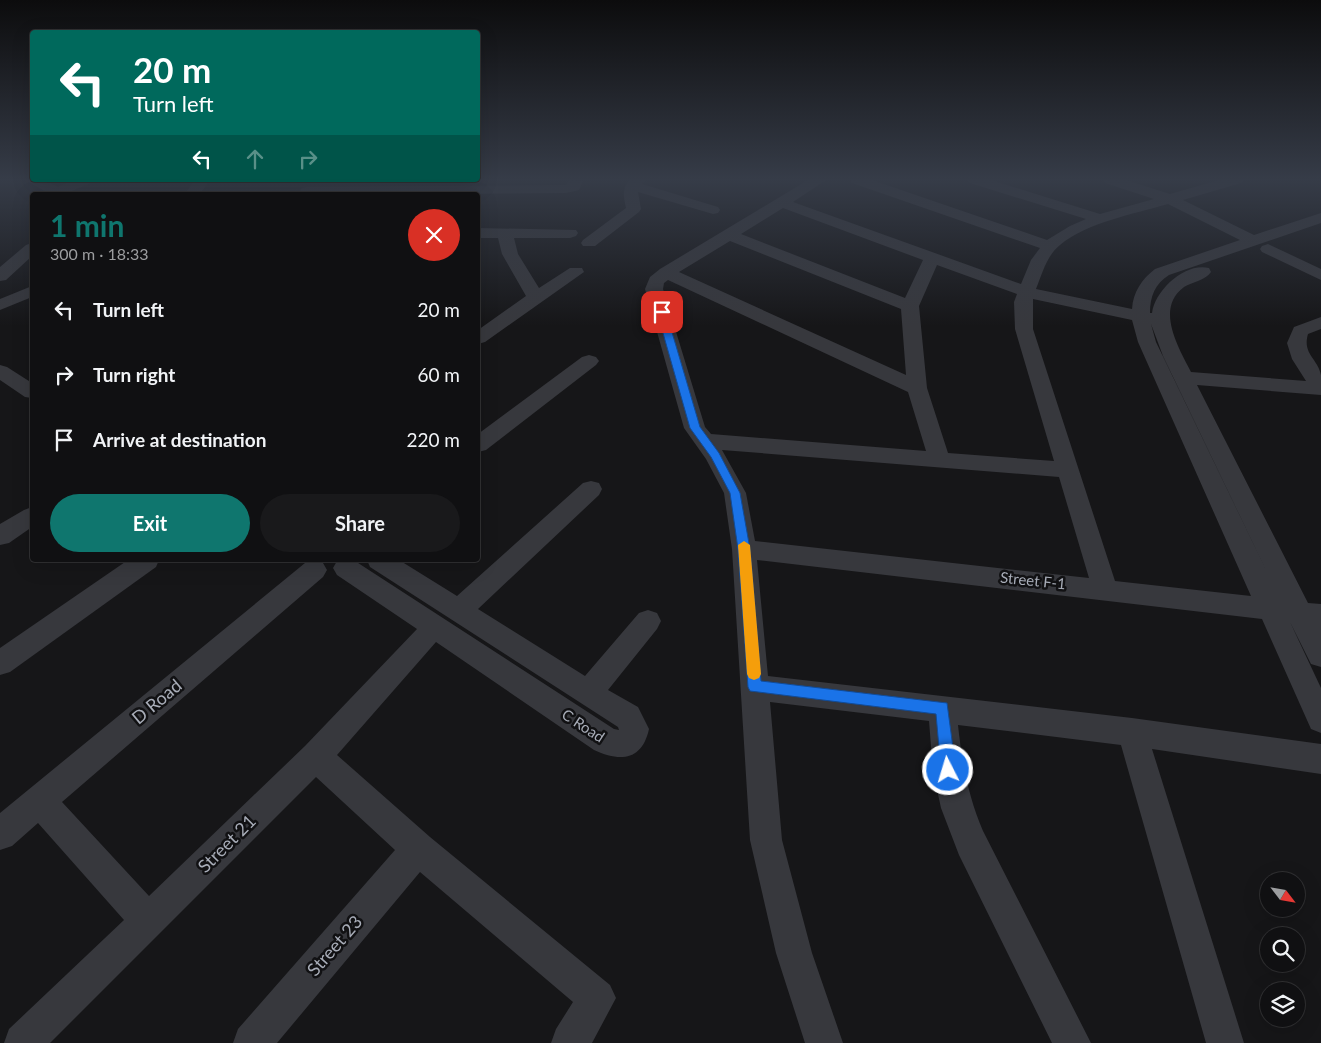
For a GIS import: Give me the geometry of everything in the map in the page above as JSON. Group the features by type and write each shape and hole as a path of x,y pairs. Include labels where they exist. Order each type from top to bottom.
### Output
{"street":[{"path":"589,243 608,229"},
{"path":"740,229 666,272 656,281 654,289 695,428 706,441 735,493 744,549 755,687 757,742 766,840 794,953 824,1043"},
{"path":"852,229 1026,292 1161,321"},
{"path":"999,229 1050,246"},
{"path":"1076,229 1050,246 1039,260 1026,292 1024,329 1105,589"},
{"path":"1228,229 1321,275"},
{"path":"1297,229 1176,284 1162,305 1161,321 1173,356 1184,378 1311,614 1321,655"},
{"path":"1321,231 1260,245 1159,274 1145,290 1140,317 1142,331 1321,720"},
{"path":"480,233 570,233"},
{"path":"505,233 510,254 536,297"},
{"path":"730,235 910,306"},
{"path":"30,250 2,274 30,285"},
{"path":"933,258 910,306 917,388 940,459"},
{"path":"480,337 536,297 576,272"},
{"path":"666,272 917,388"},
{"path":"0,306 30,292"},
{"path":"1321,322 1300,331 1296,343 1302,360 1321,388"},
{"path":"480,444 589,362"},
{"path":"0,371 30,391"},
{"path":"1184,378 1321,388"},
{"path":"706,441 1068,470"},
{"path":"459,610 591,489"},
{"path":"0,536 30,517"},
{"name":"Street F-1","path":"744,549 1311,614"},
{"path":"0,663 144,562"},
{"name":"C Road","path":"350,564 605,740 617,745 628,742 633,735 634,725 631,720 382,562"},
{"path":"309,565 319,573 328,574 350,564"},
{"name":"D Road","path":"0,834 309,565"},
{"path":"588,693 648,621"},
{"name":"Street 21","path":"23,1043 316,756 424,638"},
{"path":"755,687 1132,732 1321,759"},
{"path":"942,708 948,770 957,808 971,843 1072,1043"},
{"path":"1132,732 1225,1043"},
{"path":"316,756 418,849 597,998 570,1043"},
{"path":"40,801 148,921"},
{"name":"Street 23","path":"252,1043 418,849"}],"slow traffic":[{"path":"744,545 754,674"}],"route":[{"path":"662,312 695,428 706,441 735,493 742,524 755,687 942,708 948,770"}]}
